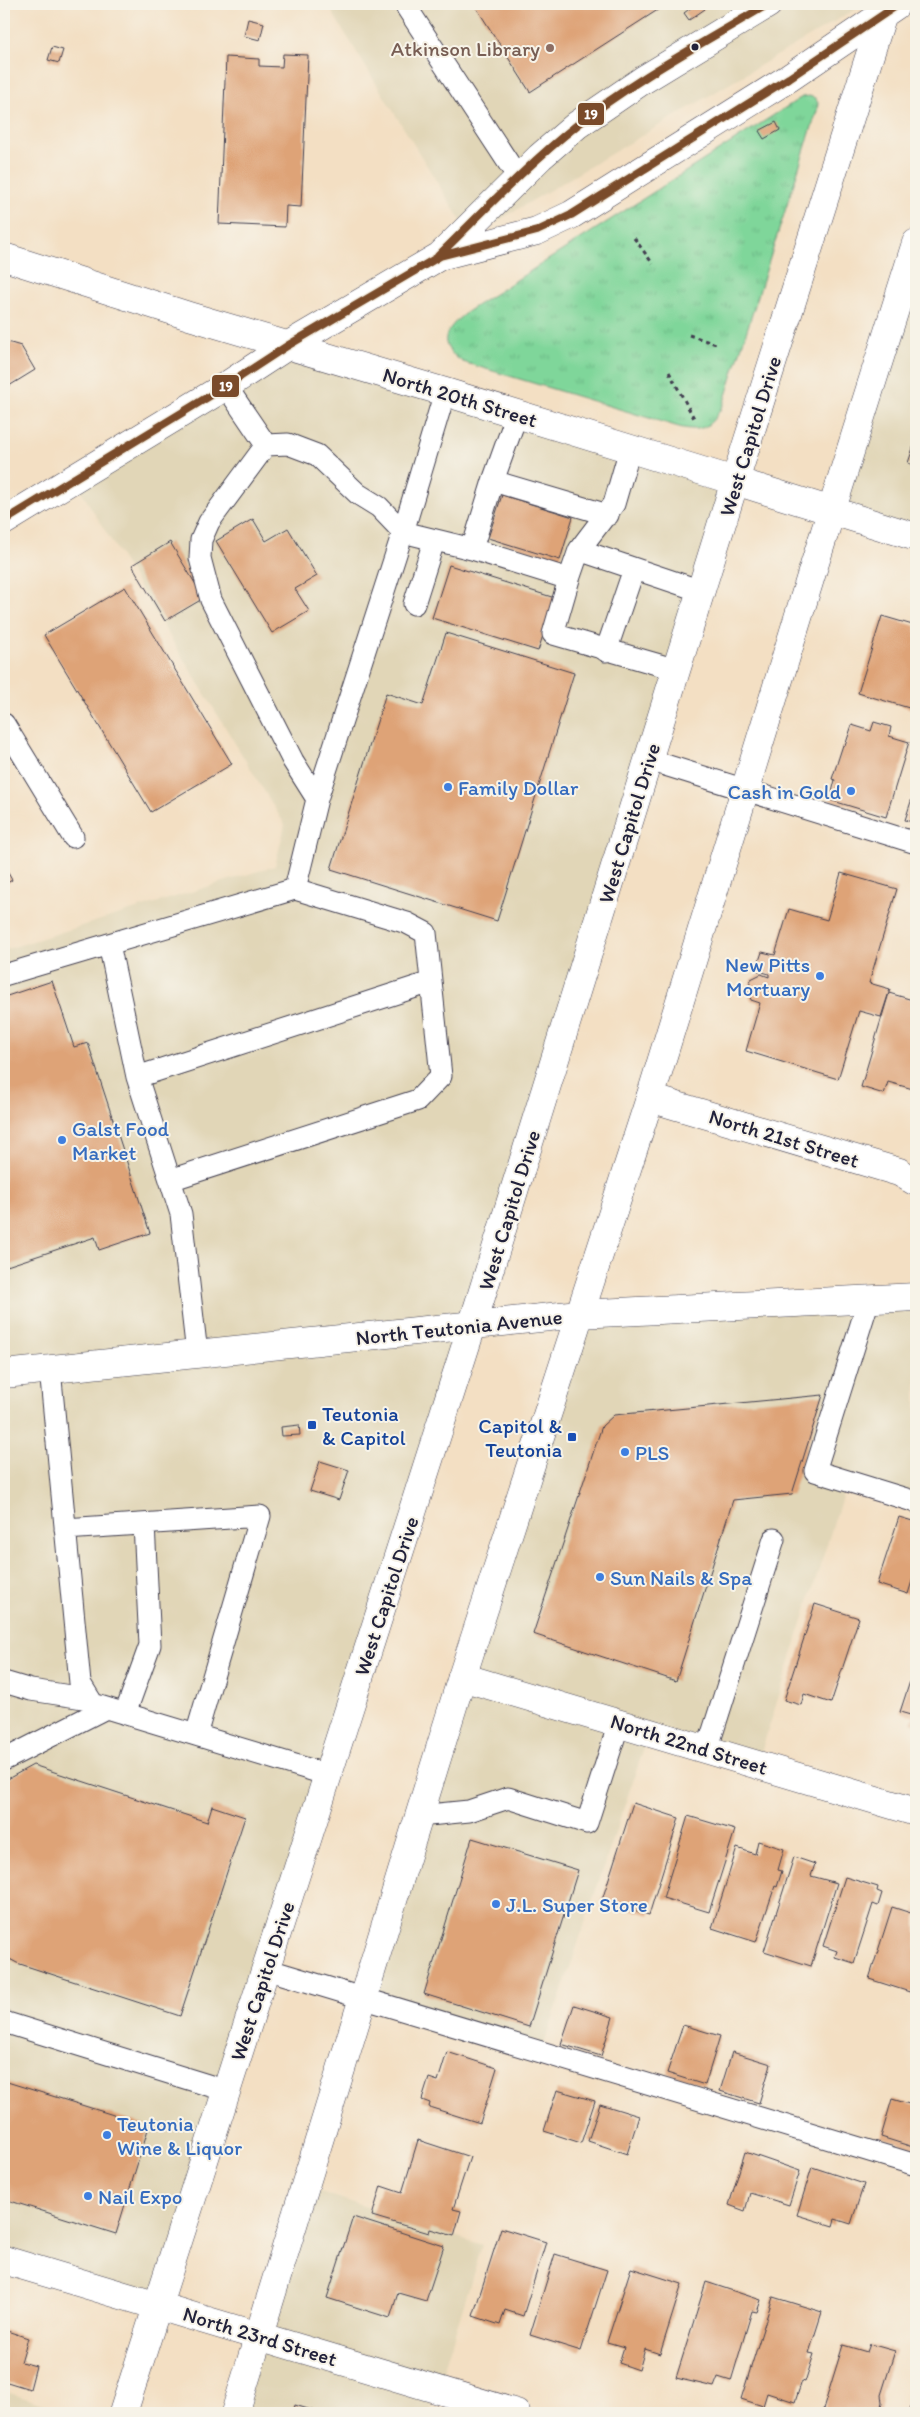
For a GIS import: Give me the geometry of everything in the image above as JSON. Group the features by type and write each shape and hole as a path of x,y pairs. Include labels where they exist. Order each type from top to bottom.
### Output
{"main road":[{"path":"4,521 226,386 286,346 440,256 518,179 577,125 643,80 768,4"},
{"path":"440,256 537,231 571,215 789,78 889,7"},
{"name":"West Capitol Drive","path":"123,2413 472,1326 735,481 889,7"},
{"path":"235,2413 462,1677 650,1098 831,510 916,243"},
{"name":"North 20th Street","path":"4,257 286,346 518,414 916,537"},
{"name":"North 21st Street","path":"650,1098 899,1172 916,1182"},
{"name":"North Teutonia Avenue","path":"4,1374 579,1314 916,1297"},
{"name":"North 22nd Street","path":"462,1677 916,1812"},
{"name":"North 23rd Street","path":"4,2260 516,2413"}],"lane":[{"path":"407,8 518,179"},
{"path":"226,386 266,445"},
{"path":"295,889 317,799 403,532 445,392"},
{"path":"472,549 493,481 518,414"},
{"path":"266,445 288,444 317,455 358,494 379,507 403,532 472,549 569,579"},
{"path":"266,445 209,522 201,540 200,558 211,600 293,761 317,799"},
{"path":"630,449 614,504 608,515 579,550 552,634 676,670"},
{"path":"493,481 608,515"},
{"path":"414,604 434,541"},
{"path":"579,550 701,591"},
{"path":"606,651 634,568"},
{"path":"4,724 73,837"},
{"path":"649,760 916,844"},
{"path":"4,975 295,889 407,923 426,933 441,1076 418,1100 170,1180"},
{"path":"109,944 137,1077 181,1214 197,1354"},
{"path":"137,1077 431,982"},
{"path":"869,1300 814,1471 916,1502"},
{"path":"50,1370 80,1683 107,1707"},
{"path":"65,1529 260,1516 196,1735"},
{"path":"4,1760 107,1707 150,1645 144,1524"},
{"path":"707,1750 774,1538"},
{"path":"4,1682 30,1690 107,1707 328,1776"},
{"path":"419,1816 469,1811 508,1798 587,1823 619,1723"},
{"path":"266,1969 916,2165"},
{"path":"4,2022 226,2091"}],"path":[{"path":"634,238 653,264"},
{"path":"689,335 719,345"},
{"path":"669,372 695,420"}],"shaded area":[{"path":"327,4 864,4 471,237"},
{"path":"916,243 916,537 831,510"},
{"path":"287,346 735,481 158,2306 4,2260 4,950 275,866 285,825 73,478"},
{"path":"916,1297 916,1502 847,1481 757,1765 649,1733 541,2053 363,1999 579,1314"},
{"path":"305,2187 482,2245 430,2413 235,2413"},
{"path":"4,2391 70,2413 4,2413"}],"green space":[{"path":"809,96 815,98 818,103 817,111 723,405 715,418 706,426 695,429 679,427 463,362 448,348 446,336 449,330 468,311 802,97"}],"building":[{"name":"Atkinson Library","path":"474,4 667,4 530,92"},
{"path":"696,4 701,4 705,9 689,20 684,13"},
{"path":"248,19 264,23 260,40 244,36"},
{"path":"52,47 63,50 59,63 48,60"},
{"path":"283,54 308,55 301,207 286,206 285,227 219,224 226,57 259,59 259,66 282,67"},
{"path":"776,122 780,130 764,139 759,131"},
{"path":"4,341 21,346 35,370 4,389"},
{"path":"916,439 916,466 908,463"},
{"path":"502,495 573,517 560,560 488,538"},
{"path":"253,519 266,541 288,528 317,576 295,589 309,611 272,633 216,541"},
{"path":"170,542 204,598 165,621 132,565"},
{"path":"449,565 555,598 538,651 432,618"},
{"path":"125,587 232,764 151,812 44,635"},
{"path":"882,616 916,626 916,710 858,693"},
{"name":"Family Dollar","path":"446,633 574,673 497,921 331,869 386,693 423,705"},
{"path":"874,722 891,727 889,736 909,742 886,817 830,800 835,780 832,779 852,725 871,731"},
{"path":"916,786 916,823 905,820"},
{"path":"4,866 12,880 4,885"},
{"name":"New Pitts Mortuary","path":"841,873 897,889 869,983 890,989 881,1017 859,1011 838,1079 746,1051 760,1003 751,1000 748,991 751,979 761,974 769,977 769,974 756,970 762,952 775,955 789,909 827,920"},
{"name":"Galst Food Market","path":"52,981 74,1047 88,1043 150,1233 99,1250 95,1237 4,1267 4,997"},
{"path":"889,993 916,1001 916,1080 913,1089 888,1082 884,1094 861,1087"},
{"path":"823,1395 792,1494 733,1500 676,1681 533,1634 602,1426 614,1415"},
{"path":"299,1425 300,1435 282,1436 281,1427"},
{"path":"320,1461 349,1470 339,1500 310,1491"},
{"path":"899,1517 916,1522 916,1568 908,1594 877,1584"},
{"path":"815,1604 859,1618 831,1703 804,1694 801,1705 784,1700"},
{"path":"916,1663 916,1725 911,1723 914,1716 900,1712"},
{"path":"33,1765 207,1822 212,1806 245,1817 180,2016 17,1963 4,1956 4,1781"},
{"path":"633,1803 679,1818 649,1915 602,1900"},
{"path":"688,1816 735,1830 709,1912 663,1898"},
{"path":"472,1838 578,1870 529,2027 424,1994"},
{"path":"758,1841 784,1849 778,1870 782,1871 756,1942 712,1928 737,1848 755,1854"},
{"path":"794,1857 815,1864 811,1876 837,1883 811,1966 764,1951"},
{"path":"845,1877 878,1887 877,1891 882,1893 878,1906 873,1904 854,1963 835,1957 837,1951 823,1946"},
{"path":"892,1907 914,1914 916,1907 916,1994 869,1979"},
{"path":"574,2005 613,2017 601,2056 561,2044"},
{"path":"683,2025 720,2036 705,2085 667,2073"},
{"path":"447,2052 497,2068 480,2123 429,2107 430,2103 422,2100 429,2078 438,2081"},
{"path":"732,2052 771,2064 759,2103 720,2091"},
{"path":"4,2081 149,2126 116,2234 4,2199"},
{"path":"557,2090 595,2101 581,2143 544,2131"},
{"path":"892,2099 916,2106 916,2148 881,2137"},
{"path":"600,2104 639,2116 627,2154 588,2141"},
{"path":"418,2140 470,2157 453,2209 461,2211 454,2236 430,2229 429,2233 372,2216 381,2186 402,2193"},
{"path":"745,2152 800,2171 789,2205 750,2193 745,2211 729,2205"},
{"path":"812,2167 864,2184 851,2224 835,2219 833,2226 797,2215"},
{"path":"353,2217 444,2246 426,2301 398,2293 390,2318 327,2298"},
{"path":"501,2228 546,2242 523,2316 505,2310 500,2325 473,2316"},
{"path":"555,2254 607,2270 581,2351 530,2335"},
{"path":"631,2268 682,2284 660,2354 645,2349 639,2370 619,2363 624,2347 607,2342"},
{"path":"706,2282 761,2300 757,2312 752,2311 731,2381 718,2377 714,2387 676,2378"},
{"path":"773,2297 822,2312 809,2353 814,2354 805,2382 802,2381 795,2402 767,2393 763,2406 741,2399"},
{"path":"4,2330 28,2338 21,2362 36,2366 30,2389 4,2381"},
{"path":"870,2344 895,2351 881,2395 880,2411 876,2413 822,2413 843,2345 867,2352"},
{"path":"916,2392 916,2413 909,2413"},
{"path":"295,2405 321,2413 293,2413"}],"transit line":[{"name":"19","path":"438,256 540,157 598,109 670,62 768,4"},
{"name":"19","path":"4,521 226,386 287,346 440,256 537,231 571,215 789,78 899,4"}],"place":[{"name":"Atkinson Library","path":"550,48"},
{"name":"Family Dollar","path":"448,787"},
{"name":"Cash in Gold","path":"851,791"},
{"name":"New Pitts Mortuary","path":"820,976"},
{"name":"Galst Food Market","path":"62,1140"},
{"name":"Teutonia & Capitol","path":"312,1425"},
{"name":"Capitol & Teutonia","path":"572,1437"},
{"name":"PLS","path":"625,1452"},
{"name":"Sun Nails & Spa","path":"600,1577"},
{"name":"J.L. Super Store","path":"496,1904"},
{"name":"Teutonia Wine & Liquor","path":"107,2135"},
{"name":"Nail Expo","path":"88,2196"}]}
